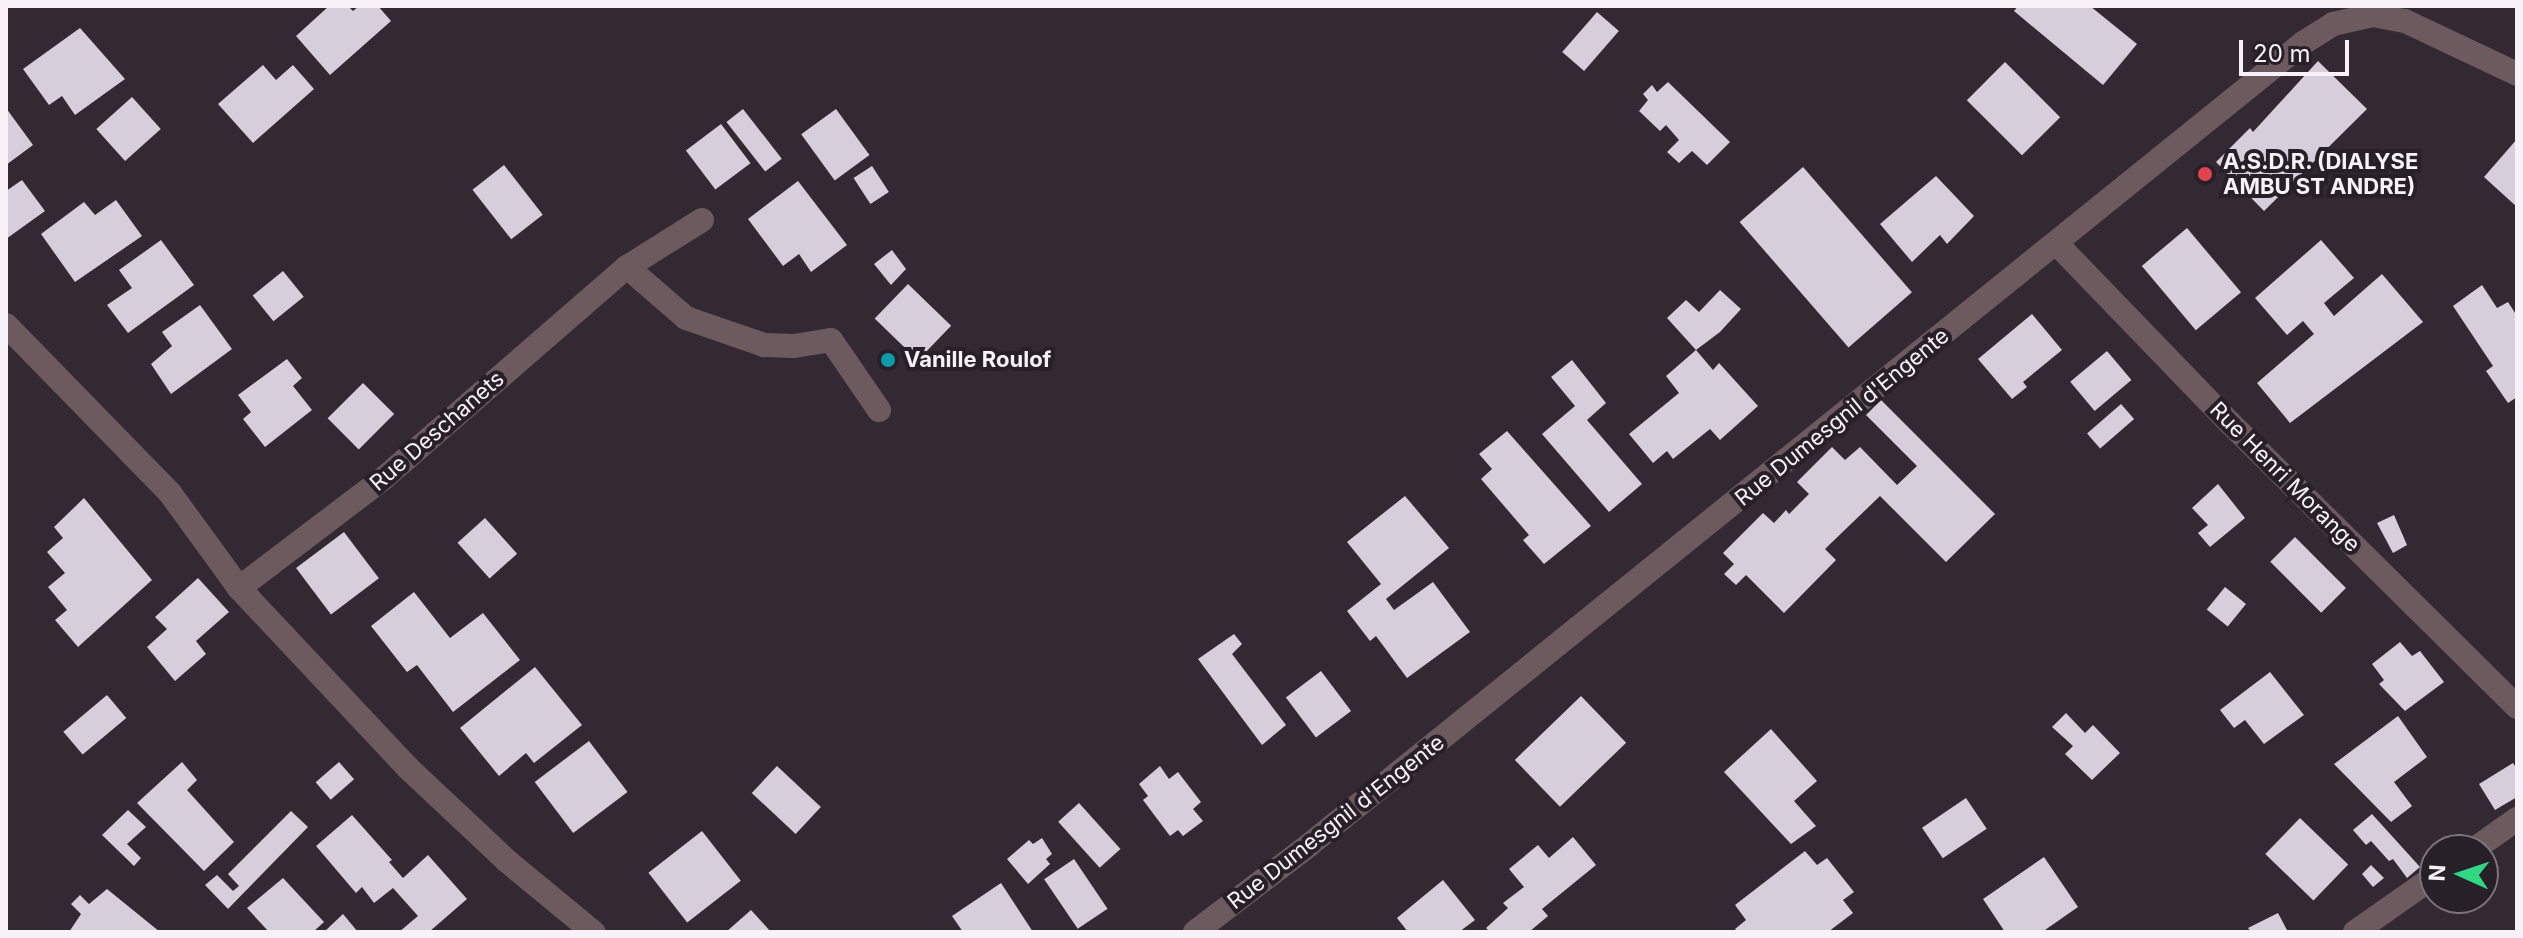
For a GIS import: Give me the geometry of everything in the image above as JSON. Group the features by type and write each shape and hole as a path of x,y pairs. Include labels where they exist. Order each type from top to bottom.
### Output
{"street":[{"name":"Rue Dumesgnil d'Engente","path":"1195,932 1309,845 2303,43 2333,24 2368,10 2405,21 2517,74"},
{"name":"Rue Deschanets","path":"239,588 384,478 627,267 702,220"},
{"name":"Rue Henri Morange","path":"2057,244 2230,423 2517,707"},
{"path":"627,267 686,318 764,345 794,346 831,340 879,410"},
{"path":"6,325 170,493 239,588 408,768 507,861 593,932"},
{"path":"2496,834 2517,819"},
{"path":"2355,932 2419,887"}],"building":[{"path":"329,6 348,6 353,11 359,6 378,6 391,21 330,75 296,36"},
{"path":"2018,6 2090,6 2137,44 2103,85 2014,11"},
{"path":"1597,12 1619,31 1584,71 1562,52"},
{"path":"80,28 125,79 75,115 62,96 49,105 23,69"},
{"path":"2318,61 2367,109 2264,211 2216,162 2250,128 2253,132"},
{"path":"2005,62 2060,117 2022,155 1967,100"},
{"path":"263,65 276,80 293,65 314,89 253,143 218,104"},
{"path":"1668,82 1730,142 1707,165 1692,151 1679,163 1667,152 1679,140 1666,125 1660,131 1639,111 1648,100 1643,94 1652,85 1657,92"},
{"path":"132,97 161,129 125,161 96,129"},
{"path":"6,108 33,145 6,165"},
{"path":"743,109 782,159 765,172 726,122"},
{"path":"836,109 870,155 835,180 801,134"},
{"path":"721,124 750,163 715,190 686,150"},
{"path":"2517,139 2517,207 2484,177"},
{"path":"504,165 543,215 511,239 472,190"},
{"path":"872,166 889,192 870,204 854,178"},
{"path":"1803,167 1912,292 1849,347 1740,222"},
{"path":"1936,176 1974,216 1947,244 1940,235 1912,262 1880,224"},
{"path":"22,180 45,211 6,239 6,191"},
{"path":"798,181 847,245 811,272 799,254 783,266 748,219"},
{"path":"116,200 142,236 75,282 41,234 84,202 95,215"},
{"path":"2187,228 2241,292 2196,330 2142,266"},
{"path":"161,240 194,285 128,333 107,305 132,288 119,270"},
{"path":"2321,240 2354,278 2324,303 2334,316 2382,274 2423,322 2290,423 2257,383 2314,334 2303,321 2287,335 2255,298"},
{"path":"892,250 906,269 891,285 874,264"},
{"path":"283,271 304,297 273,321 253,296"},
{"path":"908,284 951,326 918,360 875,319"},
{"path":"2482,285 2497,308 2508,302 2517,316 2517,397 2508,403 2486,371 2493,366 2453,306"},
{"path":"1720,290 1741,309 1720,332 1696,350 1667,318 1686,300 1699,312"},
{"path":"200,305 232,349 171,394 151,364 172,346 162,332"},
{"path":"2032,314 2062,350 2023,382 2027,387 2012,399 1978,359"},
{"path":"1696,350 1713,370 1719,363 1758,406 1720,440 1710,429 1673,459 1667,451 1653,463 1629,434 1679,393 1666,376"},
{"path":"2107,351 2131,380 2095,411 2070,382"},
{"path":"287,359 302,378 293,386 312,410 265,447 243,419 251,412 238,395"},
{"path":"1572,360 1606,403 1587,420 1642,484 1609,512 1542,434 1575,406 1551,377"},
{"path":"363,383 394,414 359,449 328,418"},
{"path":"1881,400 1995,514 1946,562 1880,496 1825,549 1836,560 1784,613 1746,575 1736,585 1724,574 1734,564 1723,553 1763,513 1774,523 1786,510 1789,514 1809,494 1797,482 1832,447 1845,460 1860,447 1897,485 1917,466 1866,415"},
{"path":"2121,404 2134,419 2100,449 2087,434"},
{"path":"1507,431 1591,526 1544,564 1523,540 1529,535 1481,479 1492,469 1479,454"},
{"path":"2218,484 2245,518 2210,547 2198,533 2208,525 2192,508"},
{"path":"1405,496 1449,548 1386,599 1394,610 1433,582 1470,632 1407,678 1376,636 1370,641 1347,611 1381,584 1347,542"},
{"path":"84,498 152,580 78,647 55,620 67,610 48,587 65,573 47,552 63,538 54,527"},
{"path":"2394,515 2407,545 2393,553 2377,523"},
{"path":"485,518 517,554 490,578 458,543"},
{"path":"344,532 379,578 331,614 296,568"},
{"path":"2295,537 2346,588 2321,613 2270,562"},
{"path":"198,578 229,612 196,641 206,654 175,681 147,647 167,629 155,617"},
{"path":"2225,587 2246,604 2228,627 2207,610"},
{"path":"414,592 450,638 483,613 520,660 453,712 417,665 407,672 371,626"},
{"path":"1234,634 1242,644 1232,654 1286,725 1262,745 1198,659"},
{"path":"2400,642 2412,656 2420,651 2444,682 2405,711 2379,684 2384,680 2372,664"},
{"path":"535,667 582,725 534,763 526,753 499,776 460,728"},
{"path":"1321,671 1351,711 1316,737 1286,697"},
{"path":"2270,672 2304,715 2264,744 2245,720 2234,728 2220,710"},
{"path":"107,695 126,718 83,755 63,732"},
{"path":"1581,696 1626,743 1560,807 1515,760"},
{"path":"2066,713 2085,733 2093,725 2120,753 2092,780 2065,754 2073,746 2052,727"},
{"path":"2398,716 2427,757 2394,782 2412,806 2391,822 2334,764"},
{"path":"1771,729 1817,781 1794,801 1816,826 1791,844 1724,772"},
{"path":"589,741 628,792 573,833 535,782"},
{"path":"182,762 197,780 187,790 234,842 204,871 137,803"},
{"path":"339,762 354,779 331,800 316,782"},
{"path":"2513,763 2517,769 2517,797 2495,810 2479,784"},
{"path":"777,766 821,807 796,834 752,793"},
{"path":"1160,766 1169,779 1178,772 1201,802 1193,809 1203,821 1183,836 1178,830 1170,836 1143,800 1148,796 1139,784"},
{"path":"1966,798 1987,829 1943,858 1922,828"},
{"path":"1079,803 1120,849 1100,868 1058,822"},
{"path":"128,810 146,827 127,844 141,858 134,866 102,835"},
{"path":"291,811 308,827 228,909 205,885 217,875 233,891 239,886 228,874"},
{"path":"2372,814 2419,868 2407,878 2393,859 2389,861 2371,841 2366,845 2353,830"},
{"path":"352,815 392,860 389,862 403,878 428,855 467,899 429,932 399,932 418,916 393,888 374,903 362,887 356,893 316,846"},
{"path":"2300,818 2348,865 2313,901 2265,854"},
{"path":"702,831 741,881 687,923 648,873"},
{"path":"1573,837 1596,865 1542,909 1548,916 1529,932 1490,932 1486,928 1508,908 1503,903 1524,887 1509,869 1538,845 1549,858"},
{"path":"1042,838 1052,854 1046,859 1050,864 1028,884 1007,859 1029,840 1033,844"},
{"path":"1805,851 1817,865 1827,858 1854,892 1843,900 1853,913 1828,932 1737,932 1735,929 1746,920 1735,905"},
{"path":"2044,857 2078,907 2046,932 2005,932 1983,899"},
{"path":"1074,859 1108,909 1078,929 1044,879"},
{"path":"2371,865 2384,878 2373,887 2362,874"},
{"path":"283,878 324,922 313,932 269,932 247,908"},
{"path":"1443,880 1475,920 1459,932 1408,932 1397,918"},
{"path":"1001,883 1033,932 963,932 952,916"},
{"path":"107,889 160,932 69,932 81,914 71,904 80,895 89,904"},
{"path":"751,910 771,932 726,932"},
{"path":"2278,913 2288,932 2251,932 2248,928"},
{"path":"343,914 358,932 324,932"}],"place":[{"name":"A.S.D.R. (DIALYSE AMBU ST ANDRE)","path":"2205,174"},
{"name":"Vanille Roulof","path":"888,360"}]}
